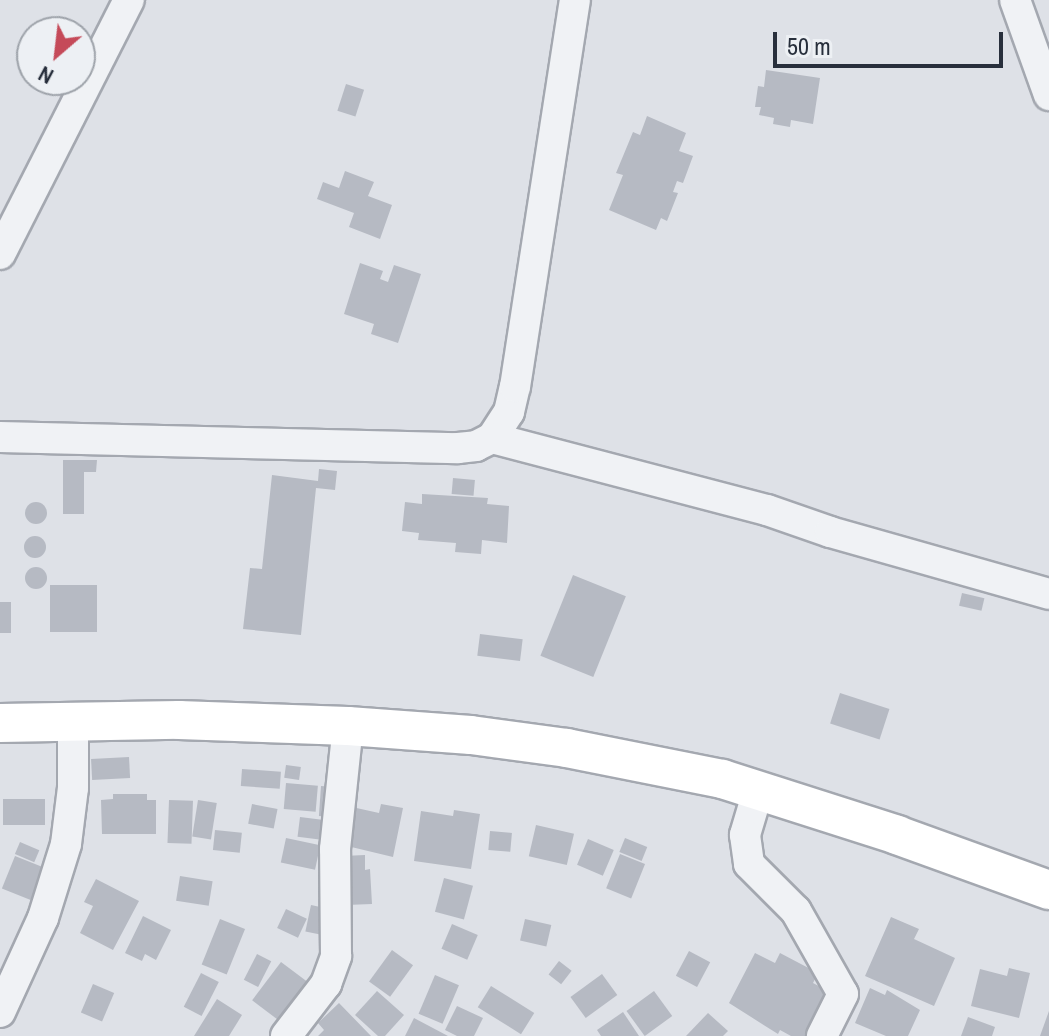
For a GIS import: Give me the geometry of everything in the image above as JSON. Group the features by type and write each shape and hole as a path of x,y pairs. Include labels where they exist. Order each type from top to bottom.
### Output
{"main road":[{"path":"0,723 179,720 348,726 471,735 567,748 648,762 758,791 897,835 1049,890"}],"street":[{"path":"0,254 129,0"},
{"path":"0,437 458,448 476,446 492,438 509,412 515,387 575,0"},
{"path":"1015,0 1049,95"},
{"path":"492,438 767,510 830,532 1049,594"},
{"path":"0,1012 43,918 66,844 73,788 73,722"},
{"path":"286,1036 326,984 336,956 335,849 348,726"},
{"path":"758,791 745,835 749,864 796,911 843,994 822,1036"}],"building":[{"path":"766,70 820,78 813,124 791,120 790,127 773,124 774,118 759,115 761,107 755,107 758,86 764,87"},
{"path":"346,84 364,90 355,117 337,111"},
{"path":"647,116 686,133 679,151 693,156 683,183 677,181 673,192 678,193 667,221 661,218 656,230 609,210 623,175 616,173 633,132 640,135"},
{"path":"345,171 374,182 368,196 392,205 380,239 349,227 354,213 317,199 323,182 339,188"},
{"path":"360,263 383,271 380,279 388,282 394,265 421,274 398,343 371,334 374,324 344,314"},
{"path":"63,460 97,460 96,472 84,472 84,514 63,514"},
{"path":"319,469 337,471 335,490 316,488 301,635 243,629 250,568 262,569 272,475 318,481"},
{"path":"453,478 475,480 474,496 452,494"},
{"path":"422,494 488,498 487,504 509,506 507,543 482,540 481,554 455,552 456,543 418,540 419,533 402,531 405,502 422,504"},
{"path":"36,502 47,513 36,524 25,513"},
{"path":"35,536 46,547 35,558 24,547"},
{"path":"36,567 47,578 36,589 25,578"},
{"path":"573,575 626,596 593,677 540,656"},
{"path":"50,585 97,585 97,632 50,632"},
{"path":"962,593 984,598 981,611 959,606"},
{"path":"0,602 11,602 11,633 0,633"},
{"path":"480,634 523,639 520,661 477,656"},
{"path":"840,693 889,709 880,740 830,723"},
{"path":"129,757 130,778 92,780 91,759"},
{"path":"286,765 301,767 299,780 284,778"},
{"path":"242,769 281,772 280,789 241,786"},
{"path":"286,783 318,786 316,812 284,809"},
{"path":"321,786 335,787 333,817 319,816"},
{"path":"113,794 147,794 147,800 156,800 156,834 102,834 101,800 113,799"},
{"path":"3,799 45,799 45,825 3,825"},
{"path":"169,800 193,801 191,844 167,843"},
{"path":"198,800 217,803 211,840 192,837"},
{"path":"252,804 278,809 274,829 248,824"},
{"path":"381,804 403,808 393,857 343,845 352,807 379,813"},
{"path":"454,810 480,814 471,869 414,861 421,811 453,816"},
{"path":"300,817 324,820 321,840 298,837"},
{"path":"536,825 574,834 567,865 529,856"},
{"path":"215,830 242,833 240,853 213,850"},
{"path":"490,831 512,833 510,852 488,850"},
{"path":"286,838 320,845 315,870 281,862"},
{"path":"625,838 647,847 642,861 619,852"},
{"path":"588,839 614,850 603,876 577,865"},
{"path":"20,842 39,850 34,862 15,854"},
{"path":"620,854 645,864 631,898 606,888"},
{"path":"365,855 365,870 370,869 372,904 346,905 343,856"},
{"path":"15,856 44,868 31,900 2,888"},
{"path":"180,876 213,881 209,906 176,901"},
{"path":"444,878 473,886 464,920 435,912"},
{"path":"96,879 139,901 113,950 80,933 93,906 84,902"},
{"path":"311,905 330,909 324,935 305,931"},
{"path":"286,909 307,919 298,938 277,928"},
{"path":"143,916 171,930 156,960 145,954 142,961 125,953"},
{"path":"891,917 919,929 914,939 955,958 934,1006 865,976"},
{"path":"220,919 245,929 227,975 202,964"},
{"path":"525,919 551,925 546,947 520,940"},
{"path":"452,924 478,935 467,960 441,949"},
{"path":"392,950 413,965 390,997 369,982"},
{"path":"689,951 710,962 697,987 676,976"},
{"path":"755,953 775,963 780,953 818,973 813,983 836,995 814,1036 791,1036 780,1030 778,1034 729,1003"},
{"path":"257,954 271,961 258,987 244,980"},
{"path":"559,961 572,971 561,984 549,974"},
{"path":"281,962 311,985 282,1023 252,1000"},
{"path":"1009,968 1030,973 1019,1018 971,1006 980,969 1007,976"},
{"path":"201,973 219,982 202,1016 184,1007"},
{"path":"602,974 617,995 586,1018 570,997"},
{"path":"435,975 459,985 443,1024 419,1014"},
{"path":"93,984 114,993 102,1022 81,1013"},
{"path":"491,986 534,1013 521,1034 478,1007"},
{"path":"870,988 885,995 887,990 920,1010 908,1036 886,1036 855,1023"},
{"path":"377,991 404,1015 385,1036 378,1036 355,1015"},
{"path":"654,991 672,1016 645,1036 626,1011"},
{"path":"217,999 242,1015 229,1036 194,1036"},
{"path":"339,1003 371,1036 318,1036 324,1030 318,1023"},
{"path":"457,1006 483,1018 474,1036 457,1036 445,1030"},
{"path":"1049,1011 1049,1036 1040,1036"},
{"path":"623,1012 639,1036 601,1036 597,1030"},
{"path":"708,1013 728,1031 723,1036 686,1036"},
{"path":"968,1017 995,1027 992,1036 961,1036"},
{"path":"414,1018 448,1036 405,1036"}]}
